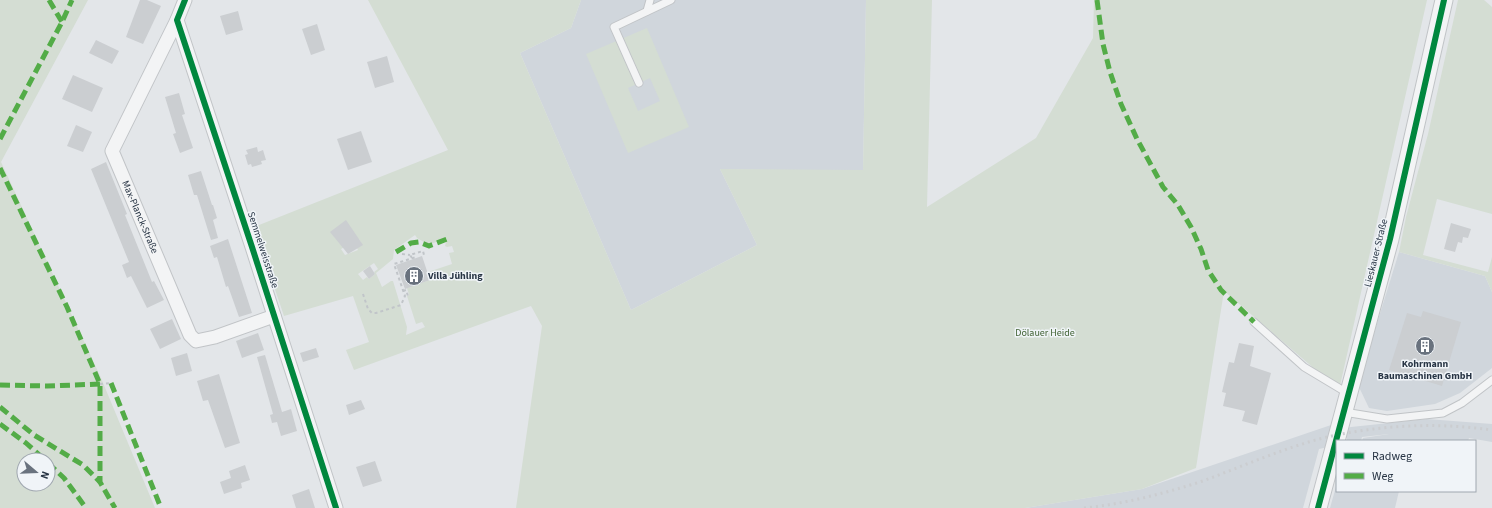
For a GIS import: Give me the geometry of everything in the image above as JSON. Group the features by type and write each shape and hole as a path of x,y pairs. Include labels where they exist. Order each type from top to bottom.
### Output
{"street":[{"path":"177,20 185,0"},
{"name":"Lieskauer Straße","path":"1336,440 1390,239 1444,0"},
{"name":"Max-Planck-Straße","path":"177,20 112,151 190,335 196,341 215,337 274,316"},
{"name":"Semmelweisstraße","path":"177,20 336,508"},
{"name":"Lieskauer Straße","path":"1318,508 1336,442"}],"lane":[{"path":"647,12 650,0"},
{"path":"639,82 614,27 671,0"},
{"path":"1254,322 1304,367 1349,394"},
{"path":"1344,412 1387,419 1444,413 1462,403 1492,380"}],"path":[{"path":"402,254 410,255 423,251 424,255"},
{"path":"363,294 369,311 374,314 401,305 405,296 394,264 416,258"},
{"path":"403,291 406,290 408,296"},
{"path":"100,384 111,383"}],"shaded area":[{"path":"581,0 866,0 863,172 720,169 757,245 631,310 520,53 571,28"},
{"path":"1399,252 1485,276 1492,292 1492,368 1460,393 1435,404 1387,411 1369,408 1358,385"},
{"path":"1427,419 1492,424 1492,442 1469,438 1468,440 1362,440 1363,438 1389,434 1362,437 1361,440 1347,440 1347,438 1329,442 1328,447 1319,449 1303,508 1025,508 1142,489 1334,424 1333,431 1351,427"},
{"path":"1336,487 1336,492 1399,492 1395,508 1330,508"}],"green space":[{"path":"0,0 88,0 1,162 101,378 155,508 0,508"},
{"name":"Dölauer Heide","path":"368,0 581,0 571,28 520,53 631,310 757,245 720,169 863,170 866,0 932,0 927,207 1036,138 1093,38 1094,0 1427,0 1339,390 1224,291 1196,468 1142,489 1025,508 516,508 542,326 531,306 354,370 346,350 369,342 353,296 284,316 254,227 448,150","holes":["415,235 417,238 429,245 443,239 447,239 445,246 452,246 454,252 449,253 452,264 428,272 430,280 407,288 409,295 407,296 416,324 422,322 425,327 406,335 407,327 393,281 382,287 376,273 393,259 394,250","359,239 362,245 357,248 358,250 345,255 341,249","374,263 378,269 369,279 367,277 363,280 358,274"]},
{"path":"1458,0 1484,0 1492,7 1492,214 1437,199 1423,255 1488,272 1492,257 1492,292 1485,276 1399,252 1406,217 1428,134"},
{"path":"647,28 689,127 628,153 586,54","holes":["650,78 660,101 638,111 628,88"]}],"building":[{"path":"140,0 147,0 161,6 143,44 126,37"},
{"path":"238,11 243,30 226,35 220,16"},
{"path":"317,24 325,50 311,55 302,29"},
{"path":"96,40 119,51 112,64 89,53"},
{"path":"387,56 394,82 375,88 367,62"},
{"path":"73,75 103,88 92,112 62,99"},
{"path":"179,93 185,114 182,115 193,148 180,153 173,134 176,133 165,97"},
{"path":"76,125 92,132 83,152 67,146"},
{"path":"361,131 372,162 348,170 337,139"},
{"path":"257,147 258,152 263,150 266,160 261,161 262,164 252,167 251,164 248,165 245,155 248,154 246,150"},
{"path":"106,162 127,214 125,215 152,282 154,281 164,300 147,308 131,276 127,278 122,265 129,262 91,169"},
{"path":"201,171 217,218 213,220 218,238 211,240 197,195 194,195 188,175"},
{"path":"346,220 363,245 348,254 330,232"},
{"path":"1451,223 1471,229 1468,238 1463,237 1462,243 1458,242 1455,252 1444,249"},
{"path":"228,239 252,313 239,317 228,286 226,287 217,257 214,258 210,246"},
{"name":"Villa Jühling","path":"422,256 430,280 405,289 396,265"},
{"path":"370,266 375,274 369,279 363,271"},
{"name":"Kohrmann Baumaschinen GmbH","path":"1423,311 1461,322 1442,386 1389,370 1407,313 1421,317"},
{"path":"172,319 181,339 160,349 150,329"},
{"path":"258,333 264,350 242,358 236,341"},
{"path":"1239,343 1254,346 1250,366 1271,373 1257,425 1242,421 1245,411 1223,406 1226,393 1222,392 1229,362 1234,363"},
{"path":"316,348 319,357 303,362 300,353"},
{"path":"187,353 192,371 176,376 171,358"},
{"path":"265,355 282,412 291,409 297,431 281,436 277,422 272,423 270,415 273,414 257,357"},
{"path":"219,374 240,443 225,448 208,400 203,401 197,381"},
{"path":"361,400 365,409 349,415 346,405"},
{"path":"375,461 382,481 363,487 356,467"},
{"path":"245,465 250,480 241,483 242,488 224,494 220,482 231,478 229,471"},
{"path":"309,489 315,508 296,508 292,495"}],"railway":[{"path":"1084,508 1128,501 1171,491 1200,482 1292,447 1323,438 1365,430 1407,426 1450,426 1492,430"}],"marked path":[{"path":"49,0 62,22"},
{"path":"0,139 62,22 72,0"},
{"path":"1097,0 1103,44 1110,72 1121,104 1137,139 1163,187 1178,205 1191,227 1201,249 1208,270 1221,290 1254,322"},
{"path":"0,168 67,307 100,384 100,482 115,508"},
{"path":"396,252 411,243 419,242 429,246 447,239"},
{"path":"111,383 161,508"},
{"path":"0,385 47,386 100,384"},
{"path":"0,407 34,435 83,465 100,482"},
{"path":"0,424 36,452"},
{"path":"56,470 64,478 86,508"}],"cycle path":[{"path":"185,0 177,20 336,508"},
{"path":"1336,440 1390,239 1444,0"},
{"path":"1318,508 1336,441"}],"place":[{"name":"Villa Jühling","path":"414,276"},
{"name":"Kohrmann Baumaschinen GmbH","path":"1425,346"}]}
